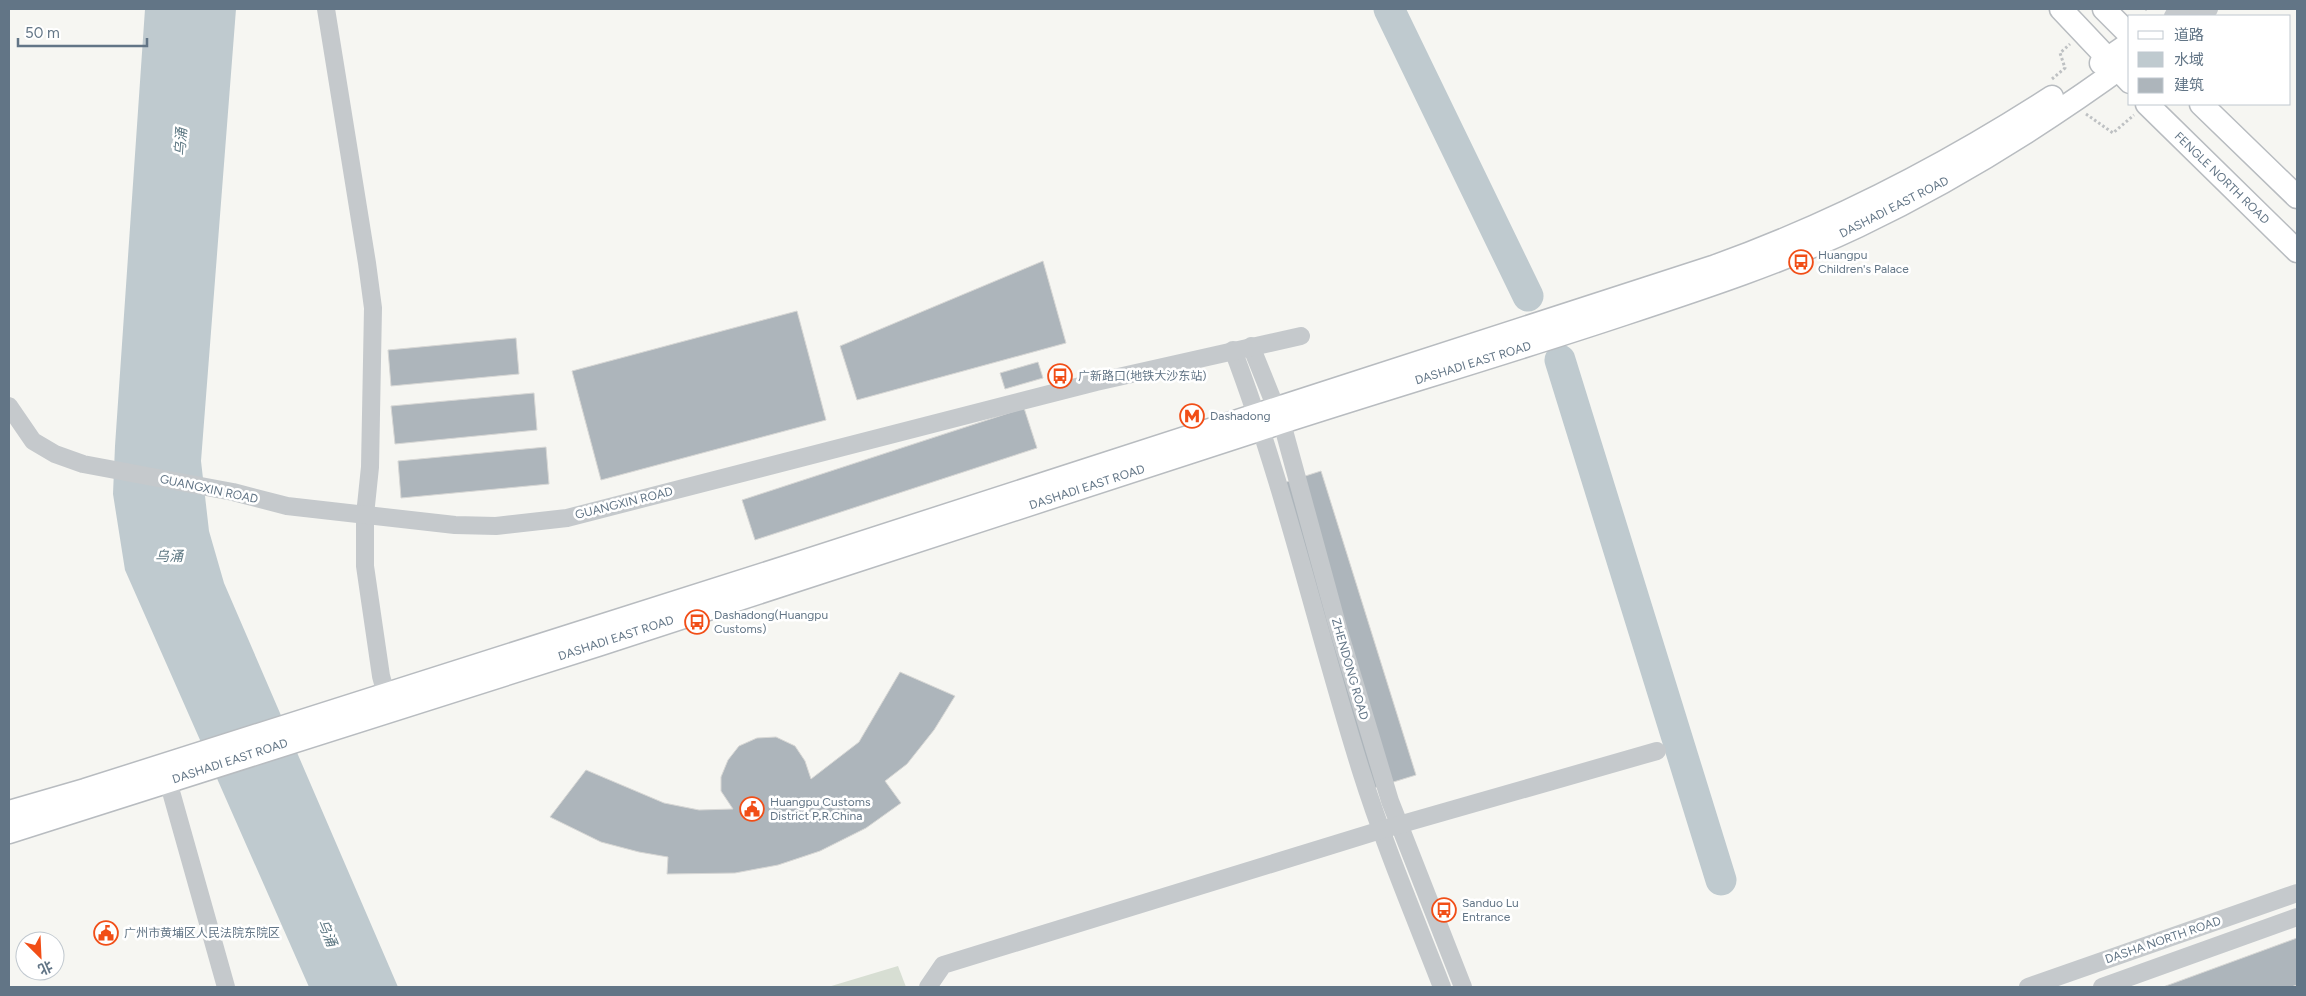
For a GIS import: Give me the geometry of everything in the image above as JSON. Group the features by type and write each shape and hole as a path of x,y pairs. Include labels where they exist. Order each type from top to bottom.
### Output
{"main road":[{"path":"2061,9 2122,67"},
{"path":"2104,9 2128,33"},
{"name":"DASHADI EAST ROAD","path":"9,812 85,790 196,763 388,702 897,550 1269,418 1713,267 1798,234 1932,170 2019,118 2091,71 2122,67 2128,49"},
{"path":"2202,105 2297,197"},
{"name":"FENGLE NORTH ROAD","path":"2144,107 2297,252"},
{"name":"DASHADI EAST ROAD","path":"9,832 168,781 196,763"}],"street":[{"path":"326,9 368,263 373,308 370,468 365,515 365,566 376,649 388,702"},
{"path":"2175,15 2186,9"},
{"name":"GUANGXIN ROAD","path":"9,406 33,441 55,454 83,464 233,492 286,506 455,525 496,526 567,518 1096,382 1301,336"},
{"name":"ZHENDONG ROAD","path":"1252,346 1360,771 1380,830 1442,987"},
{"name":"ZHENDONG ROAD","path":"1233,350 1269,418 1399,825 1463,987"},
{"path":"928,987 943,965 1380,830 1657,751"},
{"path":"168,781 226,987"},
{"name":"DASHA NORTH ROAD","path":"2028,987 2297,893"},
{"name":"DASHA NORTH ROAD","path":"2102,987 2297,917"}],"path":[{"path":"2050,81 2065,68 2060,53"},
{"path":"2113,133 2144,107"}],"shaded area":[{"path":"898,966 906,987 828,987"}],"water":[{"name":"乌涌","path":"145,9 236,9 201,461 209,531 224,583 398,987 309,987 125,570 113,494"}],"building":[{"path":"1043,261 1066,343 857,400 840,346"},
{"path":"797,311 826,420 601,480 572,371"},
{"path":"516,338 519,374 391,386 388,350"},
{"path":"1038,362 1043,378 1005,389 1000,373"},
{"path":"534,393 537,430 395,444 391,406"},
{"path":"1024,408 1037,448 755,540 742,500"},
{"path":"546,447 549,484 401,498 398,461"},
{"path":"1321,471 1416,775 1374,788 1277,485"},
{"path":"900,672 955,696 934,730 907,764 885,781 901,803 866,828 820,851 778,865 735,873 667,874 668,857 601,842 550,817 586,770 664,803 699,810 733,809 721,791 721,777 728,760 739,746 757,738 776,737 795,746 805,761 811,779 859,742"},
{"path":"2297,938 2297,985 2291,987 2163,987"}],"waterway":[{"path":"1389,9 1528,296"},
{"path":"1560,360 1721,880"}],"place":[{"name":"Huangpu Children's Palace","path":"1801,262"},
{"name":"广新路口(地铁大沙东站)","path":"1060,376"},
{"name":"Dashadong","path":"1192,416"},
{"name":"Dashadong(Huangpu Customs)","path":"697,622"},
{"name":"Huangpu Customs District P.R.China","path":"752,809"},
{"name":"Sanduo Lu Entrance","path":"1444,910"},
{"name":"广州市黄埔区人民法院东院区","path":"106,933"}]}
